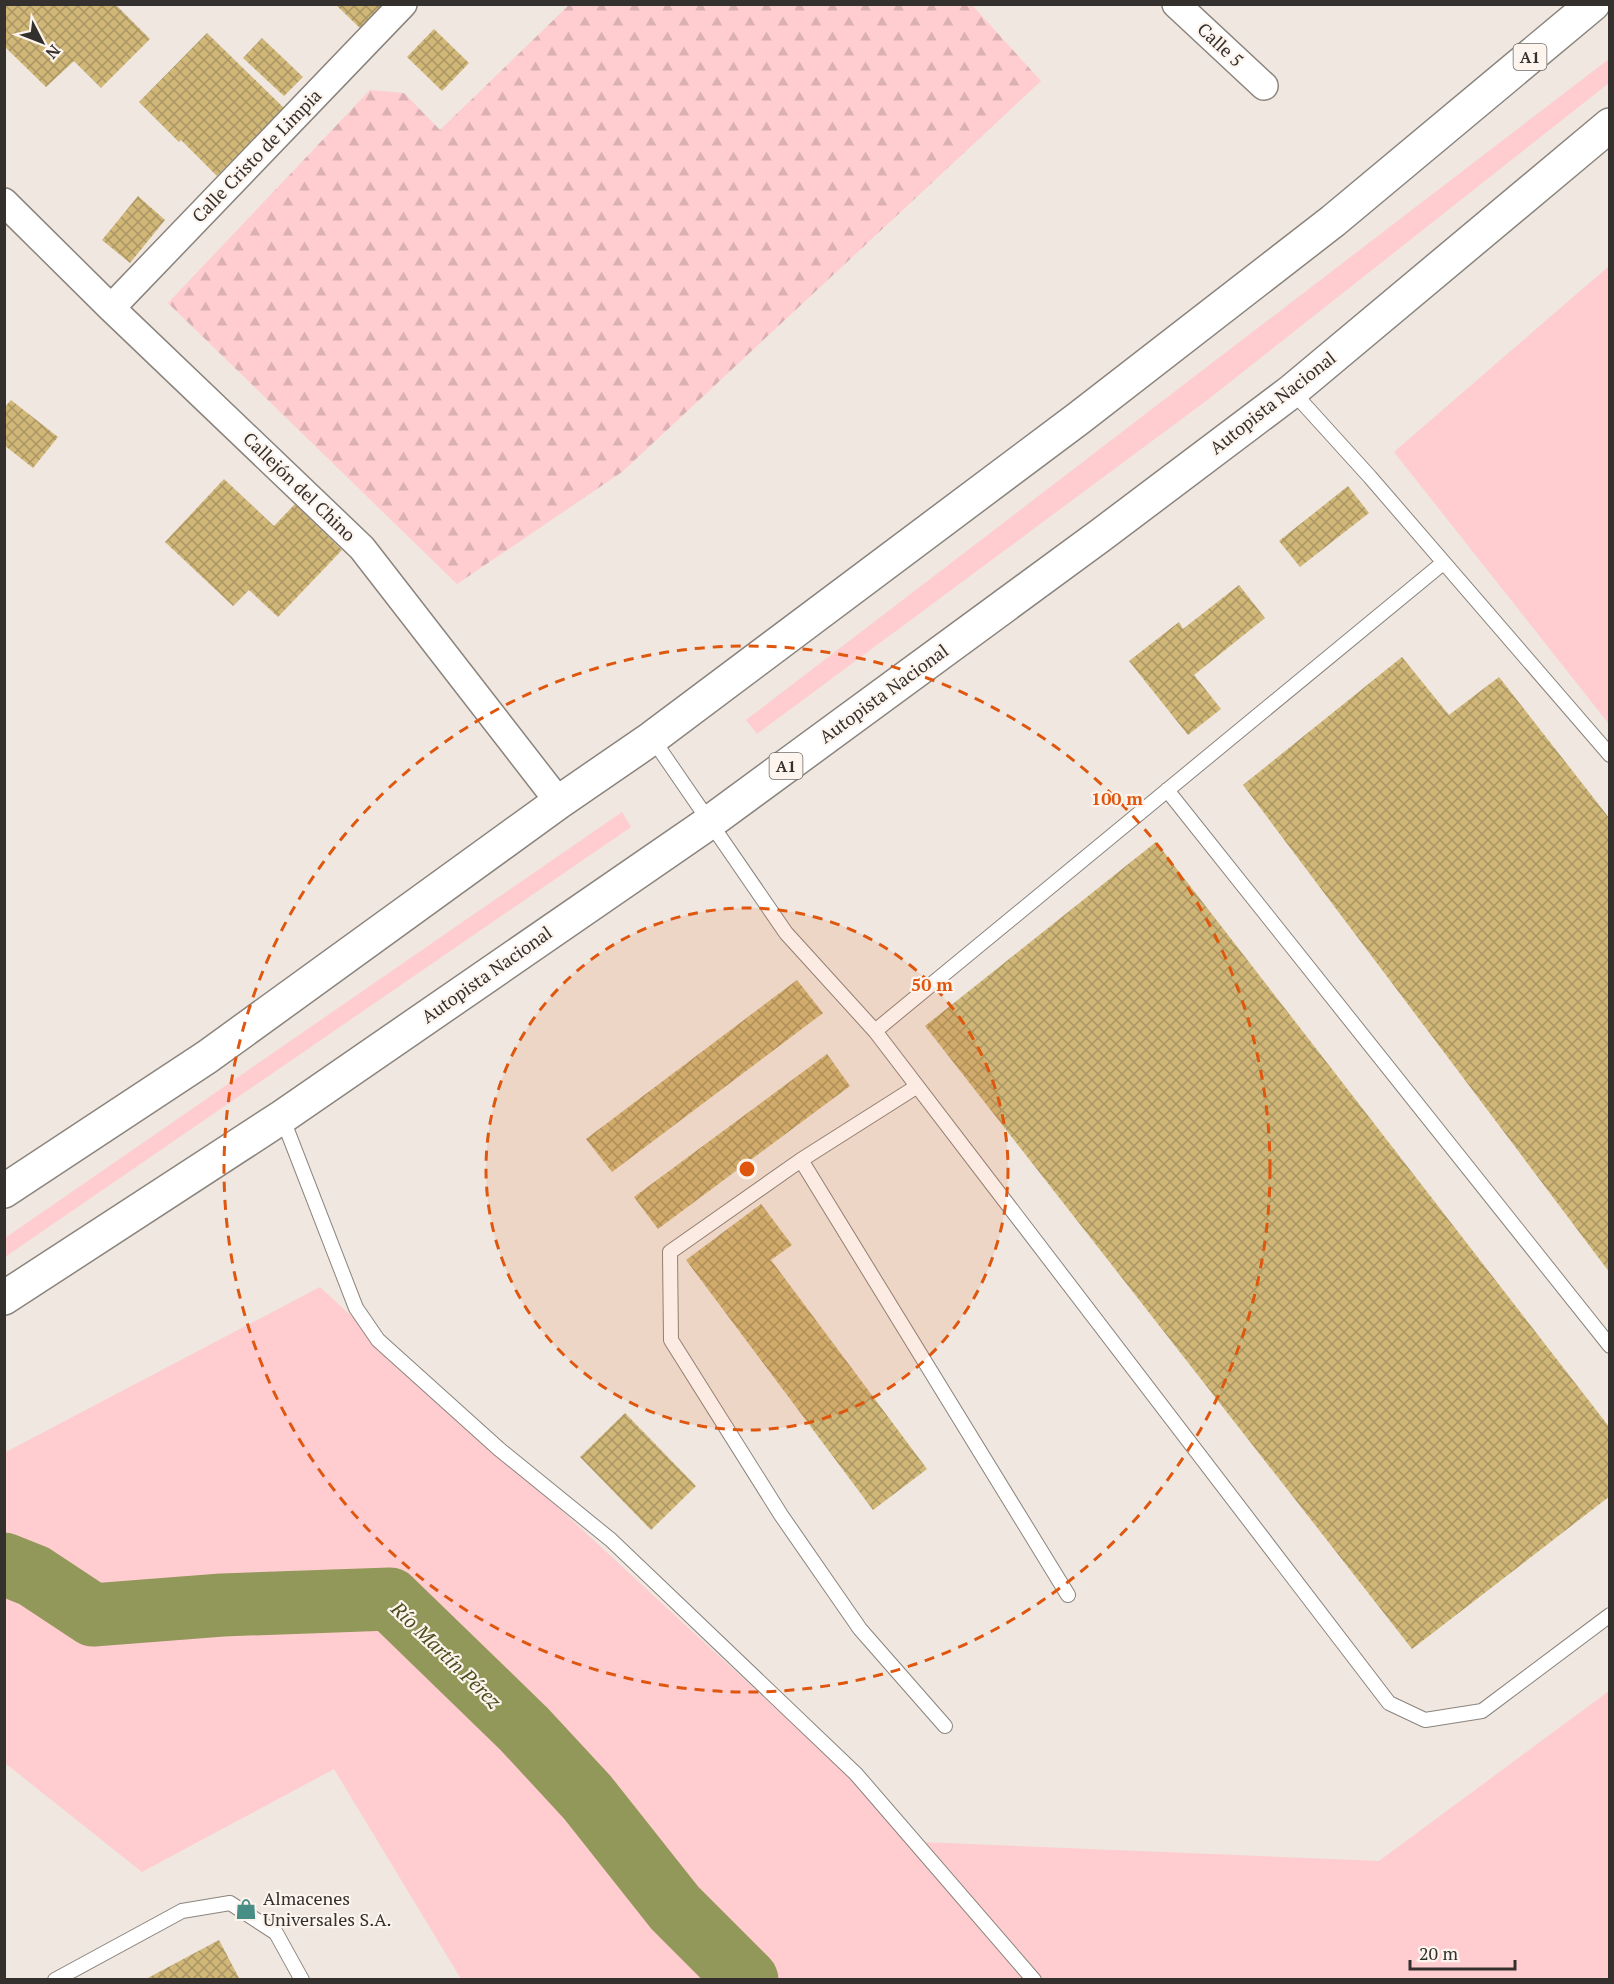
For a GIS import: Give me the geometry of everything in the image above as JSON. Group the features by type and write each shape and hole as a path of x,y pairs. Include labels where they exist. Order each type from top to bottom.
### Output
{"highway":[{"name":"A1","path":"4,1191 207,1057 559,802 652,738 1079,418 1295,250 1593,4"},
{"name":"Autopista Nacional","path":"4,1298 282,1117 710,822 1101,535 1292,391 1610,125"}],"street":[{"name":"Calle Cristo de Limpia","path":"111,308 403,4"},
{"name":"Calle 5","path":"1176,4 1264,86"},
{"name":"Callejón del Chino","path":"4,202 111,308 362,548 559,802"}],"lane":[{"path":"1292,391 1370,477 1610,755"},
{"path":"875,1031 1443,563"},
{"path":"652,738 786,933 875,1031 1389,1703 1425,1720 1482,1711 1610,1615"},
{"path":"1167,790 1610,1346"},
{"path":"916,1087 801,1160 670,1251 671,1340 781,1515 860,1629 945,1726"},
{"path":"282,1117 356,1308 378,1340 499,1449 610,1540 856,1774 1034,1980"},
{"path":"801,1160 1068,1595"},
{"path":"55,1980 182,1911 230,1903 276,1933 302,1980"}],"green space":[{"path":"569,5 972,5 1041,81 622,472 457,584 168,303 370,90 404,93 440,130"},
{"path":"1609,59 1609,83 1206,401 757,734 746,720"},
{"path":"1609,266 1609,724 1394,452"},
{"path":"622,812 631,827 5,1257 5,1238"},
{"path":"320,1287 920,1842 1379,1861 1609,1691 1609,1979 461,1979 334,1769 142,1872 5,1763 4,1453"}],"building":[{"path":"4,4 115,4 150,39 101,88 74,61 46,87 4,46"},
{"path":"335,4 379,4 383,8 362,30"},
{"path":"434,29 469,63 442,91 407,57"},
{"path":"207,33 284,108 217,176 139,102"},
{"path":"262,38 303,77 284,96 243,58"},
{"path":"138,196 165,220 130,263 102,240"},
{"path":"11,400 58,437 33,468 4,445 4,408"},
{"path":"224,479 274,526 295,504 342,550 278,617 249,590 233,606 165,542"},
{"path":"1348,486 1369,513 1300,567 1279,541"},
{"path":"1239,585 1265,618 1194,675 1221,709 1188,735 1129,661 1179,622 1183,629"},
{"path":"1402,657 1449,715 1499,677 1610,819 1610,1273 1243,785"},
{"path":"1156,842 1610,1428 1610,1496 1412,1649 925,1026"},
{"path":"797,980 823,1013 612,1172 586,1139"},
{"path":"827,1054 850,1086 658,1229 634,1197"},
{"path":"761,1204 792,1245 771,1260 927,1469 873,1510 686,1260"},
{"path":"625,1413 696,1486 651,1530 580,1457"},
{"path":"219,1940 240,1980 144,1980"}],"waterway":[{"name":"Río Martín Pérez","path":"4,1564 34,1576 93,1615 222,1605 390,1599 524,1729 587,1797 675,1908 747,1980"}],"place":[{"name":"Almacenes Universales S.A.","path":"246,1909"}]}
